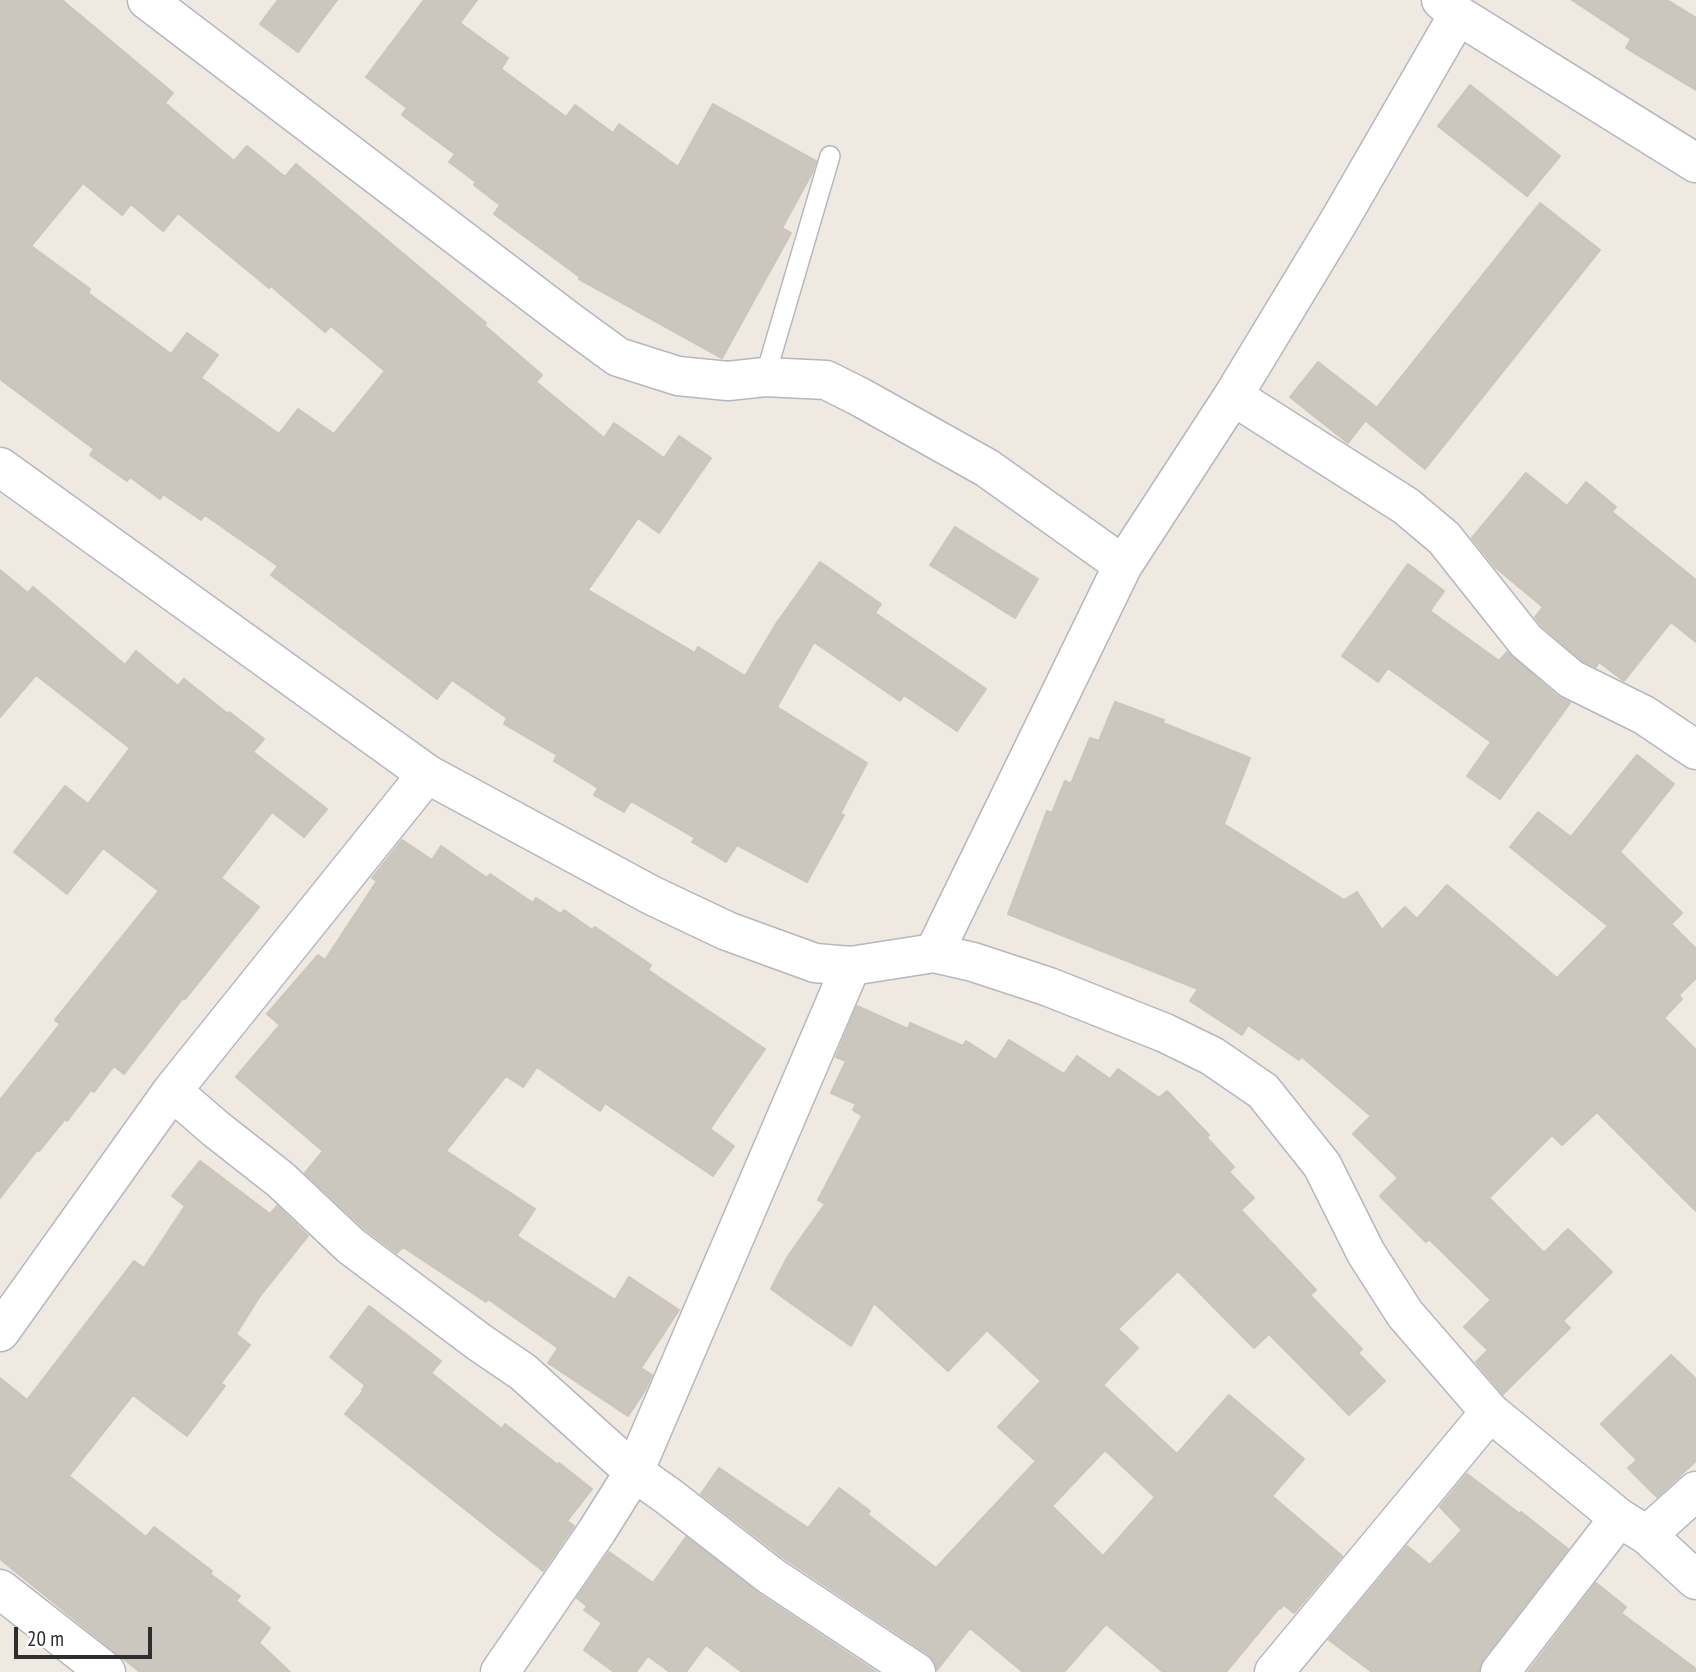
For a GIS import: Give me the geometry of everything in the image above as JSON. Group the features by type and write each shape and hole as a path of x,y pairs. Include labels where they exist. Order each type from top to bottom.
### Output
{"street":[{"path":"147,0 618,357 678,376 728,380 765,377 826,380 987,468 1123,565"},
{"path":"934,953 1123,565 1233,396 1339,221 1450,7 1696,163"},
{"path":"1233,396 1406,506 1444,537 1526,640 1571,679 1644,715 1696,750"},
{"path":"0,467 427,774 651,895 727,931 815,963 851,966 934,953 973,962 1049,986 1165,1033 1212,1056 1263,1091 1322,1165 1366,1253 1405,1314 1489,1412 1696,1580"},
{"path":"0,1332 172,1091 427,774"},
{"path":"500,1672 597,1531 634,1472 851,966"},
{"path":"172,1091 281,1180 351,1245 523,1372 634,1472 771,1576 916,1672"},
{"path":"1274,1672 1489,1412"},
{"path":"1500,1672 1633,1527 1696,1491"},
{"path":"0,1589 106,1672"}],"lane":[{"path":"765,377 830,156"}],"building":[{"path":"0,0 62,0 173,93 165,103 234,161 247,146 285,177 296,164 486,323 484,325 542,375 536,382 604,438 614,423 664,458 679,436 711,458 659,533 638,518 588,590 695,653 698,647 745,676 776,624 820,562 881,604 875,613 986,689 957,731 904,695 900,701 814,642 777,707 867,763 840,814 844,815 807,882 737,845 726,862 692,842 695,838 631,801 624,812 594,795 598,788 554,761 557,755 504,724 507,718 452,680 437,699 271,575 278,566 205,515 201,520 163,494 160,499 130,477 127,481 90,455 94,449 0,379","holes":["83,183 122,215 131,204 163,231 178,213 325,332 331,326 385,371 334,434 298,409 279,434 201,378 218,355 187,333 171,354 88,293 90,289 31,246"]},
{"path":"278,0 337,0 298,52 260,24"},
{"path":"424,0 477,0 460,23 508,58 501,69 566,117 575,105 613,133 619,124 678,167 713,104 816,161 782,228 791,233 722,358 579,279 580,277 494,214 500,205 474,185 476,182 449,162 455,154 402,115 407,108 366,77"},
{"path":"1572,0 1667,0 1696,18 1696,90 1626,48 1631,39"},
{"path":"1470,85 1560,156 1527,196 1438,126"},
{"path":"1540,203 1600,250 1425,469 1366,421"},
{"path":"1318,362 1376,407 1348,443 1290,397"},
{"path":"1526,473 1567,506 1586,482 1616,507 1612,512 1696,580 1696,642 1671,622 1624,681 1599,662 1596,667 1583,661 1542,626 1535,617 1543,607 1495,567 1472,538"},
{"path":"955,527 1038,579 1015,618 930,565"},
{"path":"1408,564 1444,591 1430,611 1499,661 1507,652 1557,696 1570,703 1500,799 1467,776 1491,742 1388,668 1378,682 1342,656"},
{"path":"0,570 28,593 33,587 125,665 136,651 178,686 184,679 264,739 253,752 327,809 304,837 272,812 221,878 259,907 124,1074 114,1066 94,1092 91,1090 67,1121 65,1119 39,1151 38,1149 0,1198 0,1100 60,1024 55,1020 159,891 103,848 67,894 14,852 65,786 88,804 130,748 36,675 0,717"},
{"path":"1115,702 1164,720 1163,723 1250,758 1224,824 1344,900 1357,892 1382,930 1405,907 1417,919 1447,885 1557,978 1608,926 1510,847 1538,812 1571,837 1637,755 1674,784 1620,852 1682,913 1671,924 1696,949 1696,978 1679,995 1682,999 1664,1018 1696,1050 1696,1211 1597,1112 1562,1145 1552,1135 1489,1198 1544,1253 1568,1229 1612,1272 1563,1321 1570,1328 1503,1394 1476,1362 1488,1350 1464,1327 1491,1300 1429,1239 1426,1242 1380,1196 1398,1178 1353,1134 1371,1116 1301,1056 1299,1060 1248,1025 1242,1035 1190,1001 1198,989 1008,914 1047,811 1052,813 1065,781 1071,784 1090,738 1099,741"},
{"path":"402,840 432,860 441,846 487,878 490,874 533,903 536,898 561,914 564,910 592,930 595,927 651,965 648,970 765,1049 710,1129 734,1146 713,1176 605,1103 600,1111 537,1067 523,1087 506,1076 446,1151 535,1209 517,1236 615,1300 629,1277 679,1310 641,1368 652,1375 628,1416 548,1363 558,1348 488,1299 486,1302 403,1247 397,1253 365,1229 305,1173 323,1151 236,1077 280,1025 267,1014 318,955 325,960 377,881 372,878"},
{"path":"857,1006 908,1029 910,1023 963,1046 966,1041 996,1060 1009,1040 1064,1074 1077,1056 1110,1079 1118,1069 1159,1098 1167,1091 1209,1135 1207,1138 1234,1167 1229,1172 1254,1198 1241,1210 1316,1290 1310,1295 1362,1349 1358,1353 1385,1381 1349,1415 1269,1334 1254,1348 1178,1271 1118,1329 1138,1348 1103,1385 1177,1454 1229,1395 1304,1459 1272,1496 1342,1556 1294,1613 1284,1605 1279,1608 1226,1672 1163,1672 1106,1624 1064,1672 1023,1672 970,1628 937,1670 935,1662 928,1654 784,1558 701,1494 719,1468 808,1528 839,1488 870,1511 867,1514 936,1568 1036,1461 998,1427 1041,1381 987,1330 948,1371 874,1303 851,1346 771,1289 788,1256 825,1204 818,1200 862,1116 853,1110 856,1104 831,1093 846,1061 836,1057","holes":["1105,1450 1155,1497 1103,1556 1052,1506"]},
{"path":"200,1161 270,1214 277,1206 308,1236 260,1296 236,1334 250,1345 221,1383 225,1386 187,1436 133,1395 69,1476 146,1537 154,1527 212,1571 210,1574 240,1596 236,1601 270,1628 259,1643 290,1672 140,1672 0,1559 0,1378 27,1400 134,1261 144,1268 185,1206 172,1196"},
{"path":"369,1306 441,1361 431,1373 502,1429 505,1424 592,1489 567,1521 574,1526 543,1571 345,1414 365,1385 330,1357"},
{"path":"1671,1355 1696,1379 1696,1461 1657,1497 1628,1468 1637,1460 1601,1424"},
{"path":"1467,1474 1568,1549 1483,1659 1479,1672 1372,1672 1329,1640 1407,1546 1430,1565 1462,1530 1440,1507"},
{"path":"686,1537 759,1594 876,1672 742,1672 706,1645 686,1672 670,1672 648,1656 636,1672 614,1672 584,1650 602,1623 584,1610 587,1606 577,1598 609,1552 653,1583"},
{"path":"1596,1583 1626,1607 1621,1613 1696,1669 1696,1672 1528,1672"}]}
